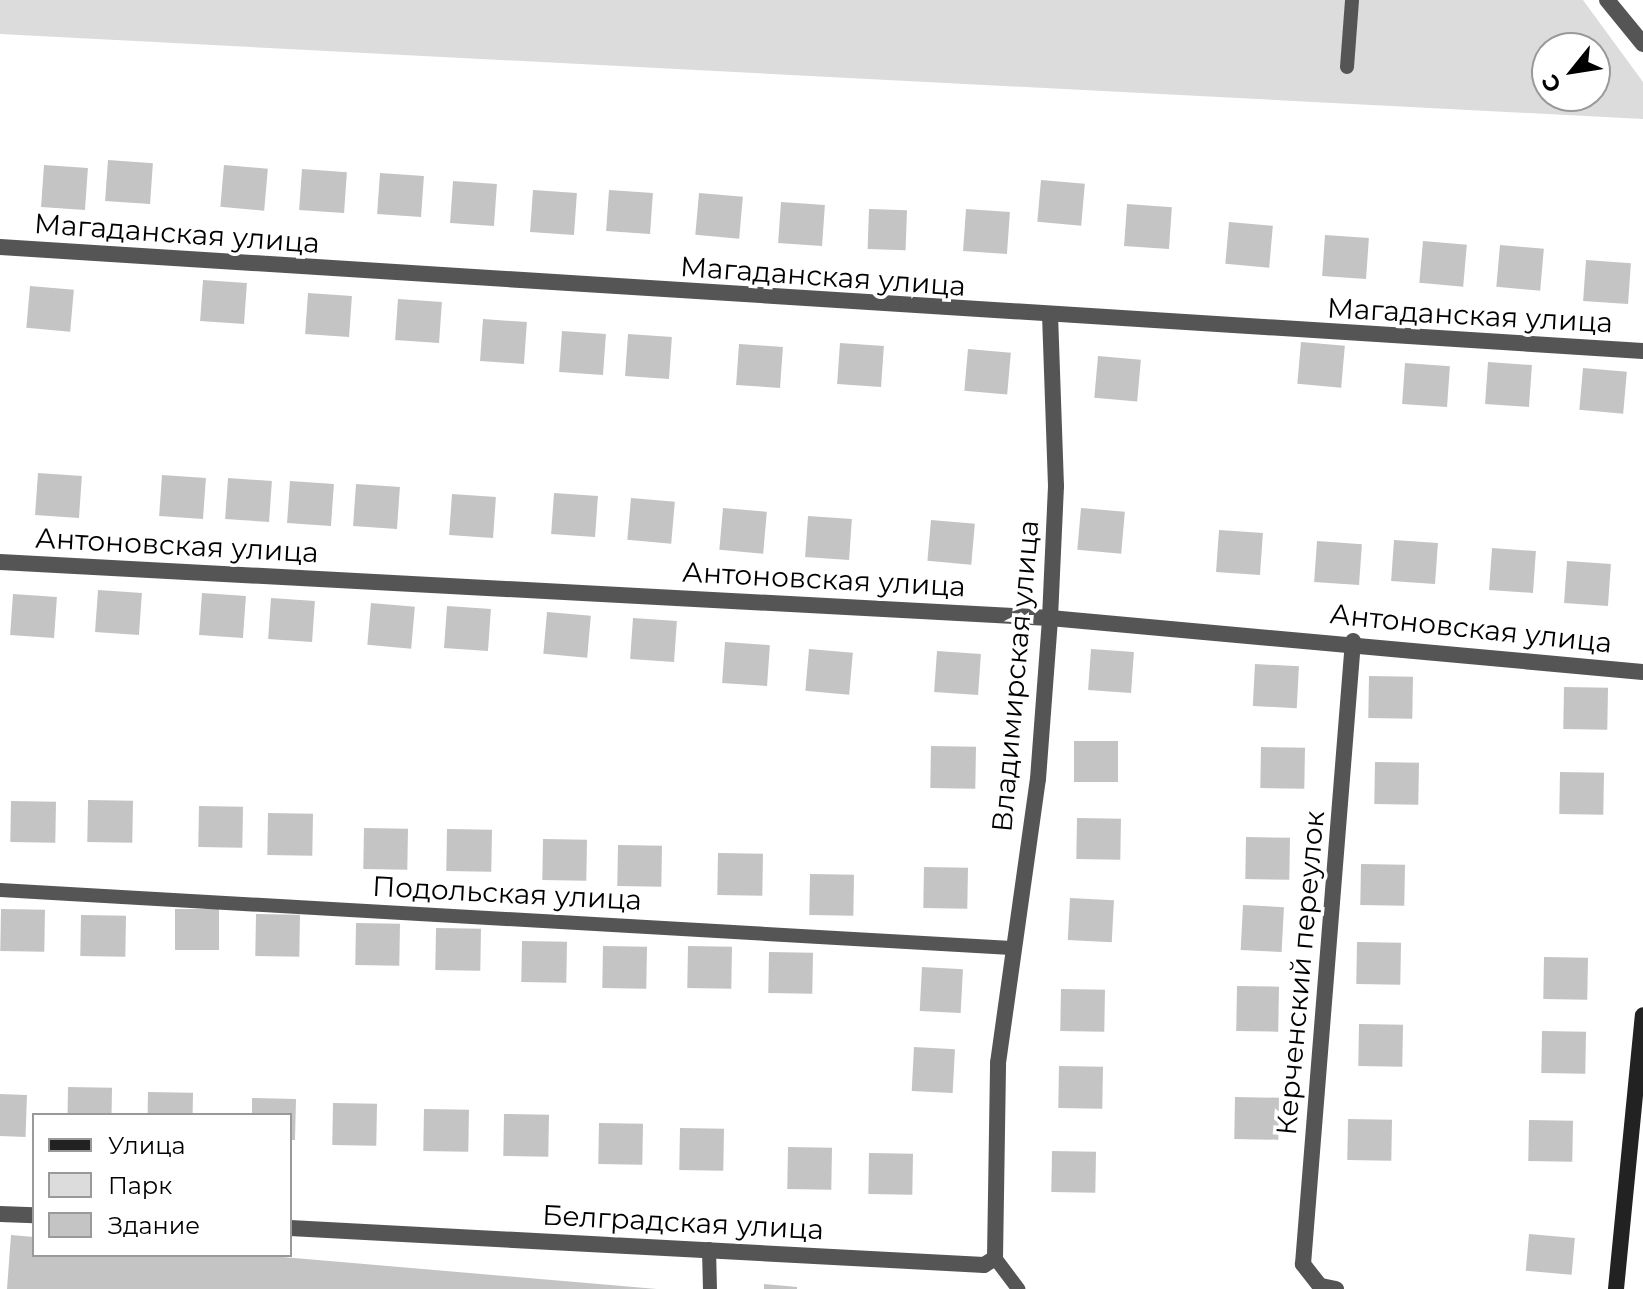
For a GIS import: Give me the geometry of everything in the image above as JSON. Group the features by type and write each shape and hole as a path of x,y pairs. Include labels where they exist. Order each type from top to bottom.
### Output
{"street":[{"path":"1607,0 1643,44"},
{"name":"Магаданская улица","path":"0,247 1050,317 1643,351"},
{"name":"Владимирская улица","path":"995,1258 999,1182 998,1063 1011,948 1038,779 1050,618 1056,486 1050,317"},
{"name":"Антоновская улица","path":"0,562 1050,618 1353,641 1643,672"},
{"name":"Керченский переулок","path":"1336,1289 1320,1286 1303,1264 1353,641"},
{"path":"1616,1289 1643,1015"},
{"path":"0,1214 32,1215"},
{"name":"Белградская улица","path":"292,1228 984,1265 995,1258"}],"lane":[{"path":"1347,67 1352,0"},
{"name":"Подольская улица","path":"0,890 1011,948"},
{"path":"709,1249 710,1289"},
{"path":"995,1258 1018,1289"}],"green space":[{"path":"0,0 1583,0 1606,32 1531,32 1531,112 1611,112 1611,38 1643,82 1643,119 0,34"}],"building":[{"path":"108,160 153,163 150,204 105,201"},
{"path":"44,165 88,168 85,210 41,207"},
{"path":"224,165 268,169 264,211 220,207"},
{"path":"302,169 347,172 344,213 299,210"},
{"path":"380,173 424,176 421,217 377,214"},
{"path":"1041,180 1085,184 1081,226 1037,222"},
{"path":"453,181 497,184 494,226 450,223"},
{"path":"533,190 577,193 574,235 530,232"},
{"path":"609,190 653,193 650,234 606,231"},
{"path":"699,193 743,197 739,239 695,235"},
{"path":"781,202 825,205 822,246 778,243"},
{"path":"1127,204 1172,207 1169,249 1124,246"},
{"path":"869,209 907,210 906,250 868,249"},
{"path":"966,209 1010,212 1007,254 963,251"},
{"path":"1229,222 1273,226 1269,268 1225,264"},
{"path":"1325,235 1369,238 1366,279 1322,276"},
{"path":"1423,241 1467,245 1463,287 1419,283"},
{"path":"1500,245 1544,249 1540,291 1496,287"},
{"path":"1586,260 1631,263 1628,304 1583,301"},
{"path":"203,280 247,283 244,324 200,321"},
{"path":"30,286 74,290 70,332 26,328"},
{"path":"308,293 352,296 349,337 305,334"},
{"path":"398,299 442,302 439,343 395,340"},
{"path":"483,319 527,322 524,364 480,361"},
{"path":"562,331 606,334 603,375 559,372"},
{"path":"628,334 672,337 669,379 625,376"},
{"path":"1301,342 1345,346 1341,388 1297,384"},
{"path":"840,343 884,346 881,387 837,384"},
{"path":"739,344 783,347 780,388 736,385"},
{"path":"968,349 1011,353 1007,395 964,391"},
{"path":"1098,356 1141,360 1137,402 1094,398"},
{"path":"1488,362 1532,365 1529,407 1485,404"},
{"path":"1405,363 1450,366 1447,407 1402,404"},
{"path":"1583,368 1627,372 1623,414 1579,410"},
{"path":"38,473 82,476 79,518 35,515"},
{"path":"162,475 206,478 203,519 159,516"},
{"path":"228,478 272,481 269,522 225,519"},
{"path":"290,481 334,484 331,526 287,523"},
{"path":"356,484 400,487 397,529 353,526"},
{"path":"554,493 598,496 595,537 551,534"},
{"path":"452,494 496,497 493,538 449,535"},
{"path":"631,498 675,502 671,544 627,540"},
{"path":"723,508 767,512 763,554 719,550"},
{"path":"1081,508 1125,512 1121,554 1077,550"},
{"path":"808,516 852,519 849,560 805,557"},
{"path":"931,520 975,524 971,565 927,561"},
{"path":"1219,530 1263,533 1260,575 1216,572"},
{"path":"1394,540 1438,543 1435,584 1391,581"},
{"path":"1317,541 1362,544 1359,585 1314,582"},
{"path":"1492,548 1536,551 1533,593 1489,590"},
{"path":"1567,561 1611,564 1608,606 1564,603"},
{"path":"98,590 142,593 139,635 95,632"},
{"path":"202,593 246,596 243,638 199,635"},
{"path":"13,594 57,597 54,638 10,635"},
{"path":"271,598 315,601 312,642 268,639"},
{"path":"371,603 415,607 411,649 367,645"},
{"path":"447,606 491,609 488,651 444,648"},
{"path":"547,612 591,616 587,658 543,654"},
{"path":"633,618 677,621 674,662 630,659"},
{"path":"725,642 770,645 767,686 722,683"},
{"path":"809,649 853,653 849,695 805,691"},
{"path":"1091,649 1134,652 1131,693 1088,690"},
{"path":"937,651 981,654 978,695 934,692"},
{"path":"1255,664 1299,666 1297,708 1253,706"},
{"path":"1369,676 1413,677 1412,719 1368,718"},
{"path":"1564,687 1608,688 1607,730 1563,729"},
{"path":"1074,741 1118,741 1118,782 1074,782"},
{"path":"931,746 976,747 975,789 930,788"},
{"path":"1261,747 1305,748 1304,789 1260,788"},
{"path":"1375,762 1419,763 1418,805 1374,804"},
{"path":"1560,772 1604,773 1603,815 1559,814"},
{"path":"88,800 133,801 132,843 87,842"},
{"path":"11,801 56,802 55,843 10,842"},
{"path":"199,806 243,807 242,848 198,847"},
{"path":"268,813 313,814 312,856 267,855"},
{"path":"1077,818 1121,819 1120,860 1076,859"},
{"path":"364,828 408,829 407,870 363,869"},
{"path":"447,829 492,830 491,872 446,871"},
{"path":"1246,837 1290,838 1289,880 1245,879"},
{"path":"543,839 587,840 586,881 542,880"},
{"path":"618,845 662,846 661,887 617,886"},
{"path":"718,853 763,854 762,896 717,895"},
{"path":"1361,864 1405,865 1404,906 1360,905"},
{"path":"924,867 968,868 967,909 923,908"},
{"path":"810,874 854,875 853,916 809,915"},
{"path":"1070,898 1114,900 1112,942 1068,940"},
{"path":"1243,905 1284,907 1282,952 1241,950"},
{"path":"1,909 45,910 44,952 0,951"},
{"path":"175,909 219,909 219,950 175,950"},
{"path":"256,914 300,915 299,957 255,956"},
{"path":"81,915 126,916 125,957 80,956"},
{"path":"356,923 400,924 399,966 355,965"},
{"path":"436,928 481,929 480,971 435,970"},
{"path":"522,941 567,942 566,983 521,982"},
{"path":"1357,942 1401,943 1400,985 1356,984"},
{"path":"603,946 647,947 646,989 602,988"},
{"path":"688,946 732,947 731,989 687,988"},
{"path":"769,952 813,953 812,994 768,993"},
{"path":"1544,957 1588,958 1587,1000 1543,999"},
{"path":"922,967 963,969 961,1013 920,1011"},
{"path":"1237,986 1279,987 1278,1032 1236,1031"},
{"path":"1061,989 1105,990 1104,1032 1060,1031"},
{"path":"1359,1024 1403,1025 1402,1067 1358,1066"},
{"path":"1542,1031 1586,1032 1585,1074 1541,1073"},
{"path":"914,1047 955,1049 953,1093 912,1091"},
{"path":"1059,1066 1103,1067 1102,1109 1058,1108"},
{"path":"68,1087 112,1088 112,1113 68,1113"},
{"path":"148,1092 193,1093 193,1113 148,1113"},
{"path":"0,1094 27,1095 26,1137 0,1136"},
{"path":"1235,1097 1279,1098 1278,1140 1234,1139"},
{"path":"252,1098 296,1099 295,1140 292,1140 292,1113 252,1113"},
{"path":"333,1103 377,1104 376,1146 332,1145"},
{"path":"424,1109 469,1110 468,1152 423,1151"},
{"path":"504,1114 549,1115 548,1157 503,1156"},
{"path":"1348,1119 1392,1120 1391,1161 1347,1160"},
{"path":"1529,1120 1573,1121 1572,1162 1528,1161"},
{"path":"599,1123 643,1124 642,1165 598,1164"},
{"path":"680,1128 724,1129 723,1171 679,1170"},
{"path":"788,1147 832,1148 831,1190 787,1189"},
{"path":"1052,1151 1096,1152 1095,1193 1051,1192"},
{"path":"869,1153 913,1154 912,1195 868,1194"},
{"path":"1529,1234 1575,1238 1572,1275 1526,1271"},
{"path":"11,1235 32,1237 32,1257 282,1257 657,1289 7,1289"},
{"path":"764,1284 797,1287 797,1289 764,1289"}]}
